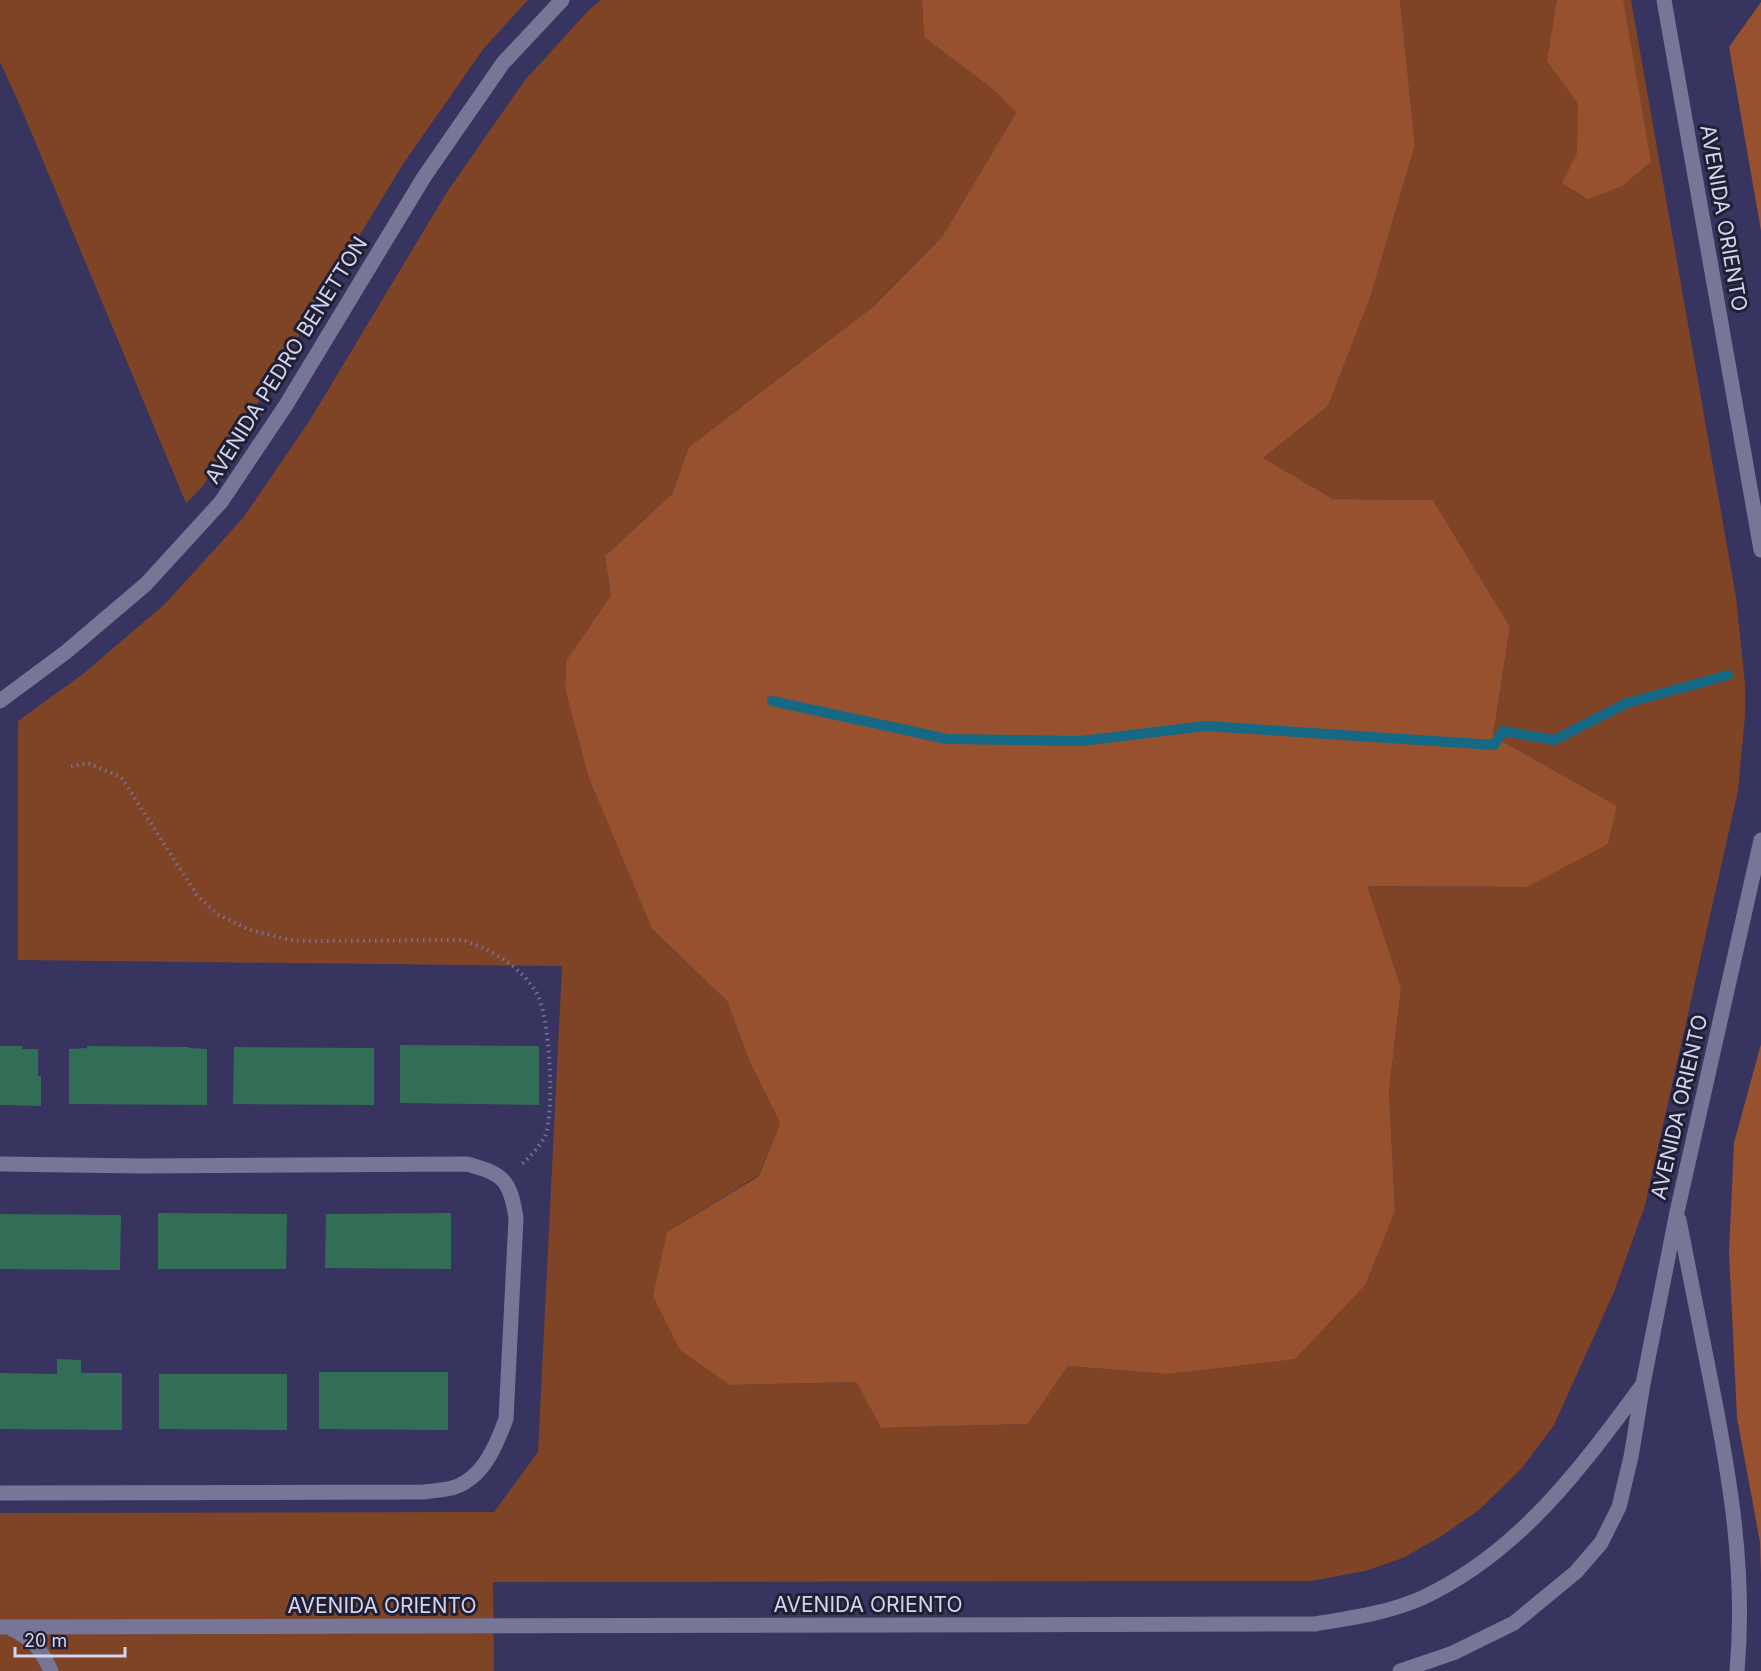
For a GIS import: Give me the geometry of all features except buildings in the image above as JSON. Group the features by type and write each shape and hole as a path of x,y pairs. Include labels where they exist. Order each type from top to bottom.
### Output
{"street":[{"name":"AVENIDA PEDRO BENETTON","path":"0,701 66,652 146,584 221,502 286,405 424,177 503,63 562,0"},
{"name":"AVENIDA ORIENTO","path":"1664,0 1761,550"},
{"name":"AVENIDA ORIENTO","path":"1400,1671 1453,1653 1514,1623 1576,1572 1601,1543 1619,1507 1631,1457 1677,1212 1761,840"},
{"path":"0,1164 140,1167 467,1164 492,1171 505,1181 513,1199 516,1218 506,1419 495,1449 477,1473 454,1487 423,1492 0,1494"},
{"path":"1677,1212 1728,1469 1740,1566 1741,1636 1737,1671"},
{"name":"AVENIDA ORIENTO","path":"4,1627 1315,1624 1376,1613 1421,1598 1464,1574 1507,1544 1555,1498 1592,1454 1643,1384"},
{"path":"4,1627 28,1637 43,1652 51,1671"}],"path":[{"path":"71,766 88,763 121,777 197,895 217,914 250,930 290,940 309,941 463,940 506,959 537,993 544,1014 549,1038 549,1119 546,1134 533,1154 505,1181"}],"shaded area":[{"path":"0,0 528,0 484,48 403,164 265,392 202,487 186,503 0,62"},
{"path":"601,0 922,0 924,37 995,91 1016,113 942,237 874,306 689,447 672,494 605,556 611,595 566,661 565,689 588,776 652,929 727,1001 749,1060 780,1123 759,1175 667,1232 730,1385 856,1382 881,1428 1028,1424 1068,1366 1166,1374 1395,1211 1389,1091 1401,988 1366,886 1527,887 1617,806 1493,736 1510,627 1433,500 1333,499 1263,458 1328,406 1370,298 1415,145 1400,0 1631,0 1736,597 1745,684 1745,716 1738,791 1645,1205 1614,1292 1554,1425 1522,1468 1479,1510 1440,1537 1403,1558 1365,1571 1311,1581 493,1582 494,1671 0,1671 0,1513 494,1512 538,1452 562,966 18,960 18,721 83,674 165,604 243,518 310,420 447,192 525,80 589,10"},
{"path":"922,0 1400,0 1415,145 1370,298 1328,406 1263,458 1333,499 1433,500 1510,627 1493,736 1617,806 1608,844 1527,887 1367,886 1401,988 1389,1091 1395,1211 1365,1285 1295,1359 1166,1374 1068,1366 1028,1424 881,1428 856,1382 730,1385 680,1350 653,1296 667,1232 759,1176 780,1123 749,1060 727,1001 652,929 588,776 565,689 566,661 611,595 605,556 672,494 689,447 874,306 942,237 1016,113 995,91 924,37"},
{"path":"1557,0 1623,0 1651,162 1622,186 1588,199 1562,183 1577,153 1578,104 1547,61"},
{"path":"1761,2 1761,231 1729,47"},
{"path":"1761,1044 1761,1575 1760,1542 1737,1418 1729,1252 1734,1143"}],"waterway":[{"path":"772,701 947,739 1081,741 1206,726 1494,745 1503,731 1554,740 1627,703 1728,675"}]}
